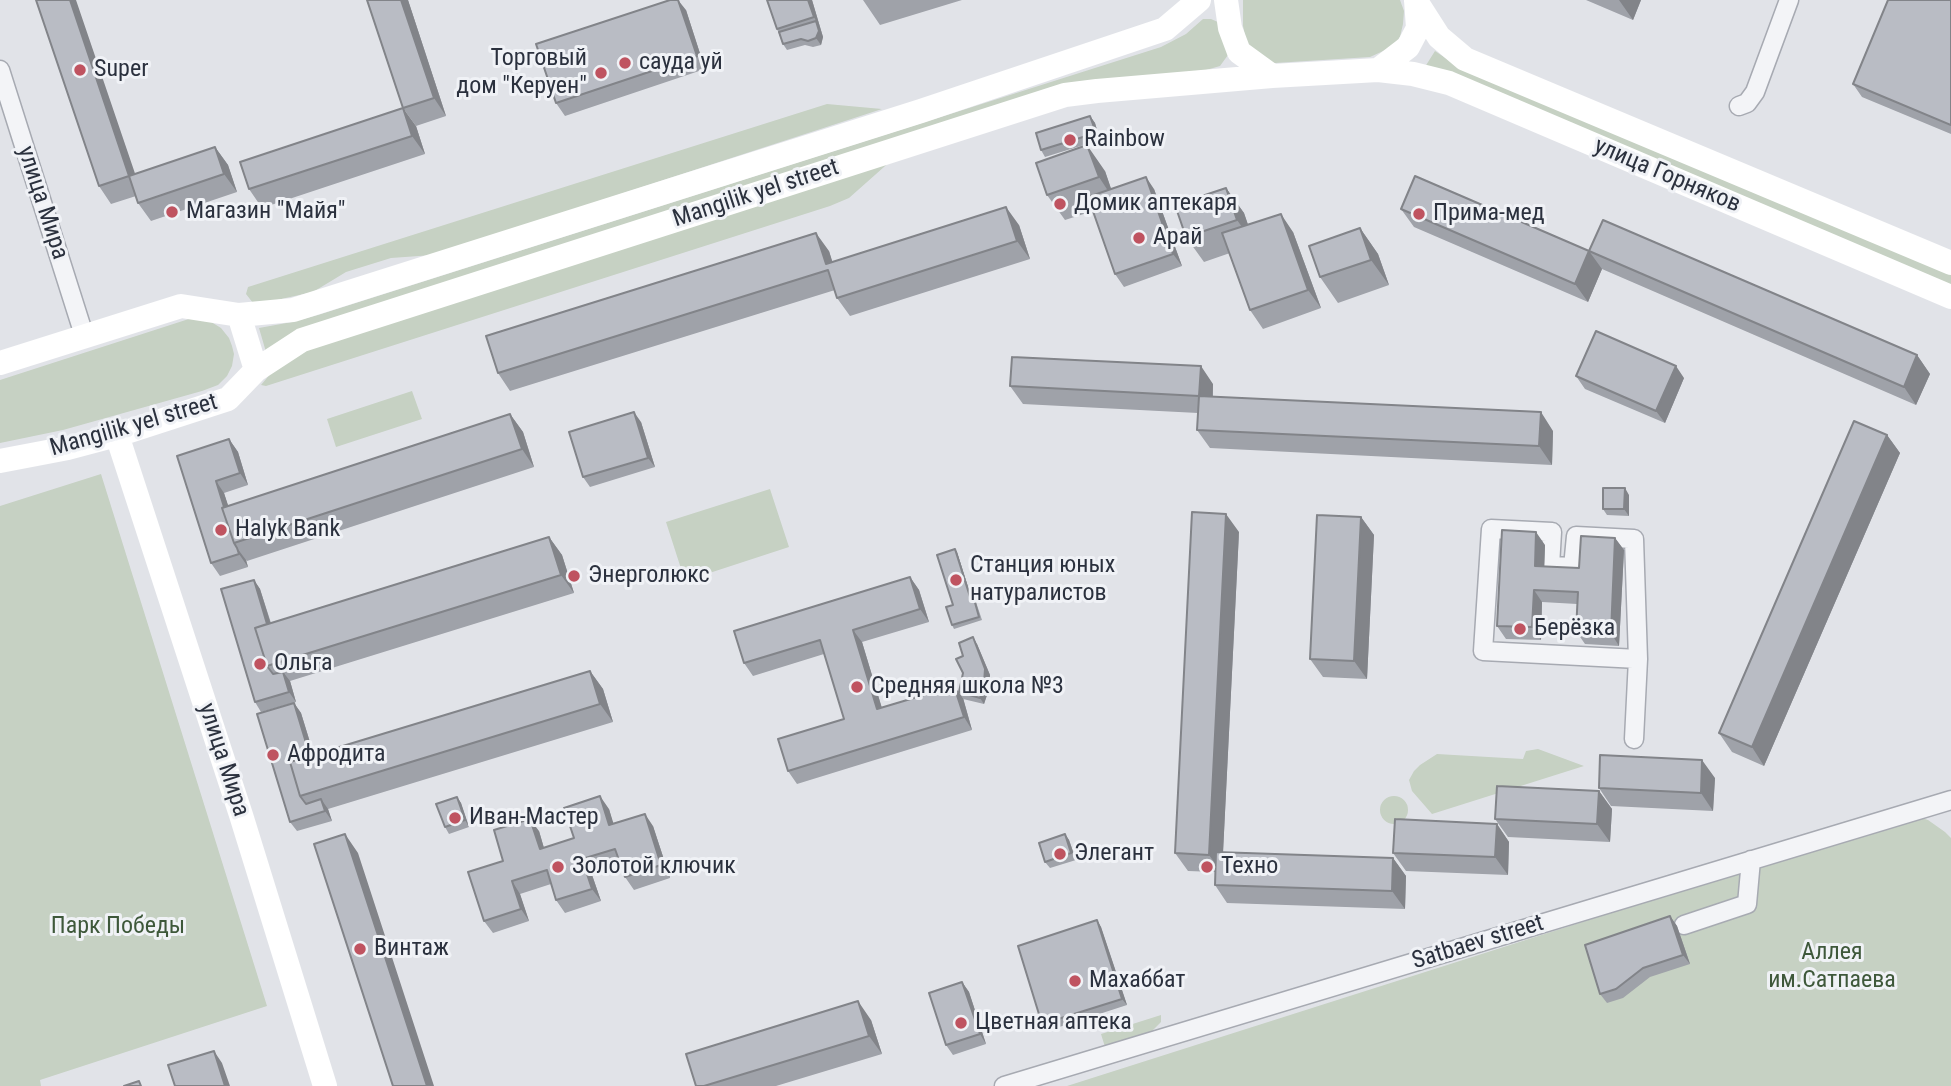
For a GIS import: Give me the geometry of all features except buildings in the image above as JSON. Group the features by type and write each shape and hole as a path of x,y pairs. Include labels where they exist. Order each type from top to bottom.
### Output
{"street":[{"name":"Mangilik yel street","path":"0,363 181,306 239,315 293,310 932,107 1165,29 1199,0"},
{"path":"1226,0 1230,28 1239,52 1272,76"},
{"path":"1739,106 1747,103 1755,92 1788,0"},
{"path":"1378,70 1408,47 1419,28 1416,1"},
{"name":"улица Горняков","path":"1416,1 1439,37 1465,59 1951,263"},
{"name":"улица Мира","path":"0,70 85,335"},
{"name":"Mangilik yel street","path":"0,461 117,435 228,398 256,370 302,340 1065,96 1272,76 1378,70"},
{"name":"улица Горняков","path":"1378,70 1413,74 1449,83 1951,297"},
{"path":"239,315 256,370"},
{"name":"улица Мира","path":"117,435 241,815 325,1086"},
{"path":"1634,739 1639,659 1634,539 1576,536 1573,567 1550,566 1552,532 1491,529 1483,650 1639,659"},
{"name":"Satbaev street","path":"1004,1086 1951,800"},
{"path":"1684,925 1747,904 1751,860"}],"green space":[{"path":"1243,0 1400,0 1404,11 1403,24 1400,37 1392,47 1370,57 1275,63 1261,60 1246,40"},
{"path":"1203,19 1220,23 1228,55 1220,66 1206,70 1099,81 266,352 259,328 318,315 1161,47 1186,34"},
{"path":"1435,51 1462,69 1951,273 1951,285 1423,70"},
{"path":"827,104 882,109 433,255 391,258 346,272 313,292 253,303 246,294 248,287"},
{"path":"893,159 849,198 830,206 266,386 261,385 276,367 312,347"},
{"path":"195,317 208,320 221,328 232,346 232,366 218,385 63,430 0,443 0,380"},
{"path":"412,391 422,419 336,447 327,419"},
{"name":"Парк Победы","path":"101,474 267,1006 40,1080 41,1086 0,1086 0,506"},
{"path":"770,489 789,547 685,581 666,522"},
{"path":"1538,749 1584,766 1432,814 1412,791 1409,780 1414,771 1437,754 1523,759 1526,751"},
{"path":"1394,796 1404,800 1408,810 1404,820 1394,824 1384,820 1380,810 1384,800"},
{"name":"Аллея им.Сатпаева","path":"1909,818 1928,820 1951,838 1951,1086 1067,1086"},
{"path":"1161,1015 1161,1022 1149,1034 1105,1047 1101,1034"}],"place":[{"name":"сауда уй","path":"625,63"},
{"name":"Super","path":"80,70"},
{"name":"Торговый дом \"Керуен\"","path":"601,73"},
{"name":"Rainbow","path":"1070,140"},
{"name":"Домик аптекаря","path":"1060,204"},
{"name":"Магазин \"Майя\"","path":"172,212"},
{"name":"Прима-мед","path":"1419,214"},
{"name":"Арай","path":"1139,238"},
{"name":"Halyk Bank","path":"221,530"},
{"name":"Энерголюкс","path":"574,576"},
{"name":"Станция юных натуралистов","path":"956,580"},
{"name":"Берёзка","path":"1520,629"},
{"name":"Ольга","path":"260,664"},
{"name":"Средняя школа №3","path":"857,687"},
{"name":"Афродита","path":"273,755"},
{"name":"Иван-Мастер","path":"455,818"},
{"name":"Элегант","path":"1060,854"},
{"name":"Золотой ключик","path":"558,867"},
{"name":"Техно","path":"1207,867"},
{"name":"Винтаж","path":"360,949"},
{"name":"Махаббат","path":"1075,981"},
{"name":"Цветная аптека","path":"961,1023"}]}
